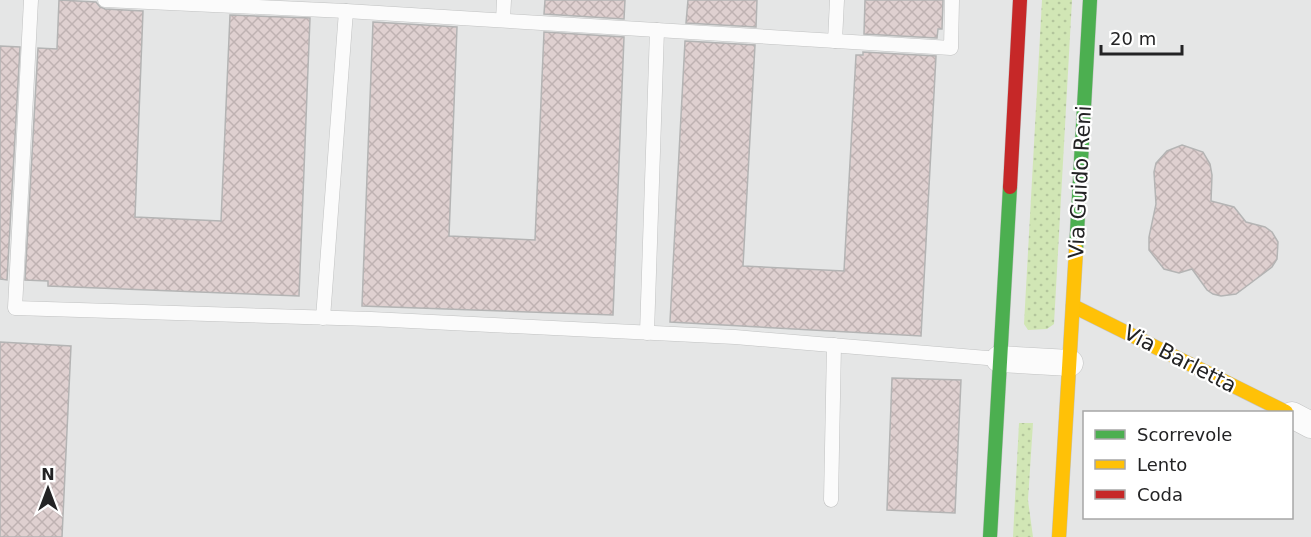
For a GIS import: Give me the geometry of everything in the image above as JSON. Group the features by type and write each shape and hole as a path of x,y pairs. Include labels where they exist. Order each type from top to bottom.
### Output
{"main road":[{"path":"990,537 1020,0"},
{"name":"Via Guido Reni","path":"1059,537 1090,0"},
{"name":"Via Barletta","path":"1073,306 1284,411"}],"street":[{"path":"999,359 1070,363"},
{"path":"1293,416 1311,425"}],"lane":[{"path":"15,308 31,0"},
{"path":"105,0 346,10 951,48 952,0"},
{"path":"503,20 504,0"},
{"path":"835,40 837,0"},
{"path":"324,318 346,10"},
{"path":"647,333 657,30"},
{"path":"0,307 324,318 735,337 999,359"},
{"path":"831,500 834,345"}],"green space":[{"path":"1042,0 1072,0 1054,324 1047,329 1028,330 1024,324"},
{"path":"1019,423 1033,423 1028,500 1033,537 1013,537"}],"building":[{"path":"59,0 96,2 105,9 143,11 135,217 221,221 230,15 310,18 299,296 48,286 48,281 25,280 38,48 57,49"},
{"path":"545,0 625,0 624,19 544,14"},
{"path":"688,0 757,0 756,27 686,23"},
{"path":"865,0 943,0 942,29 938,29 937,38 864,34"},
{"path":"373,22 457,27 449,236 535,240 544,32 624,37 613,315 362,306"},
{"path":"685,41 755,45 743,266 844,271 856,55 863,55 863,52 936,56 921,336 670,322"},
{"path":"0,46 20,47 7,280 0,279"},
{"path":"1182,145 1203,152 1210,164 1211,201 1234,207 1246,222 1265,227 1272,232 1278,242 1277,259 1272,267 1236,294 1221,296 1213,294 1207,290 1192,269 1179,273 1164,269 1149,250 1149,237 1156,204 1154,172 1156,163 1167,151"},
{"path":"0,342 71,346 62,537 0,537"},
{"path":"892,378 961,380 955,513 887,510"}],"traffic: fast":[{"path":"1076,250 1090,0"},
{"path":"990,537 1010,187"}],"traffic: slow":[{"path":"1059,537 1076,250"},
{"path":"1073,306 1284,411"}],"traffic: jam":[{"path":"1010,187 1020,0"}]}
